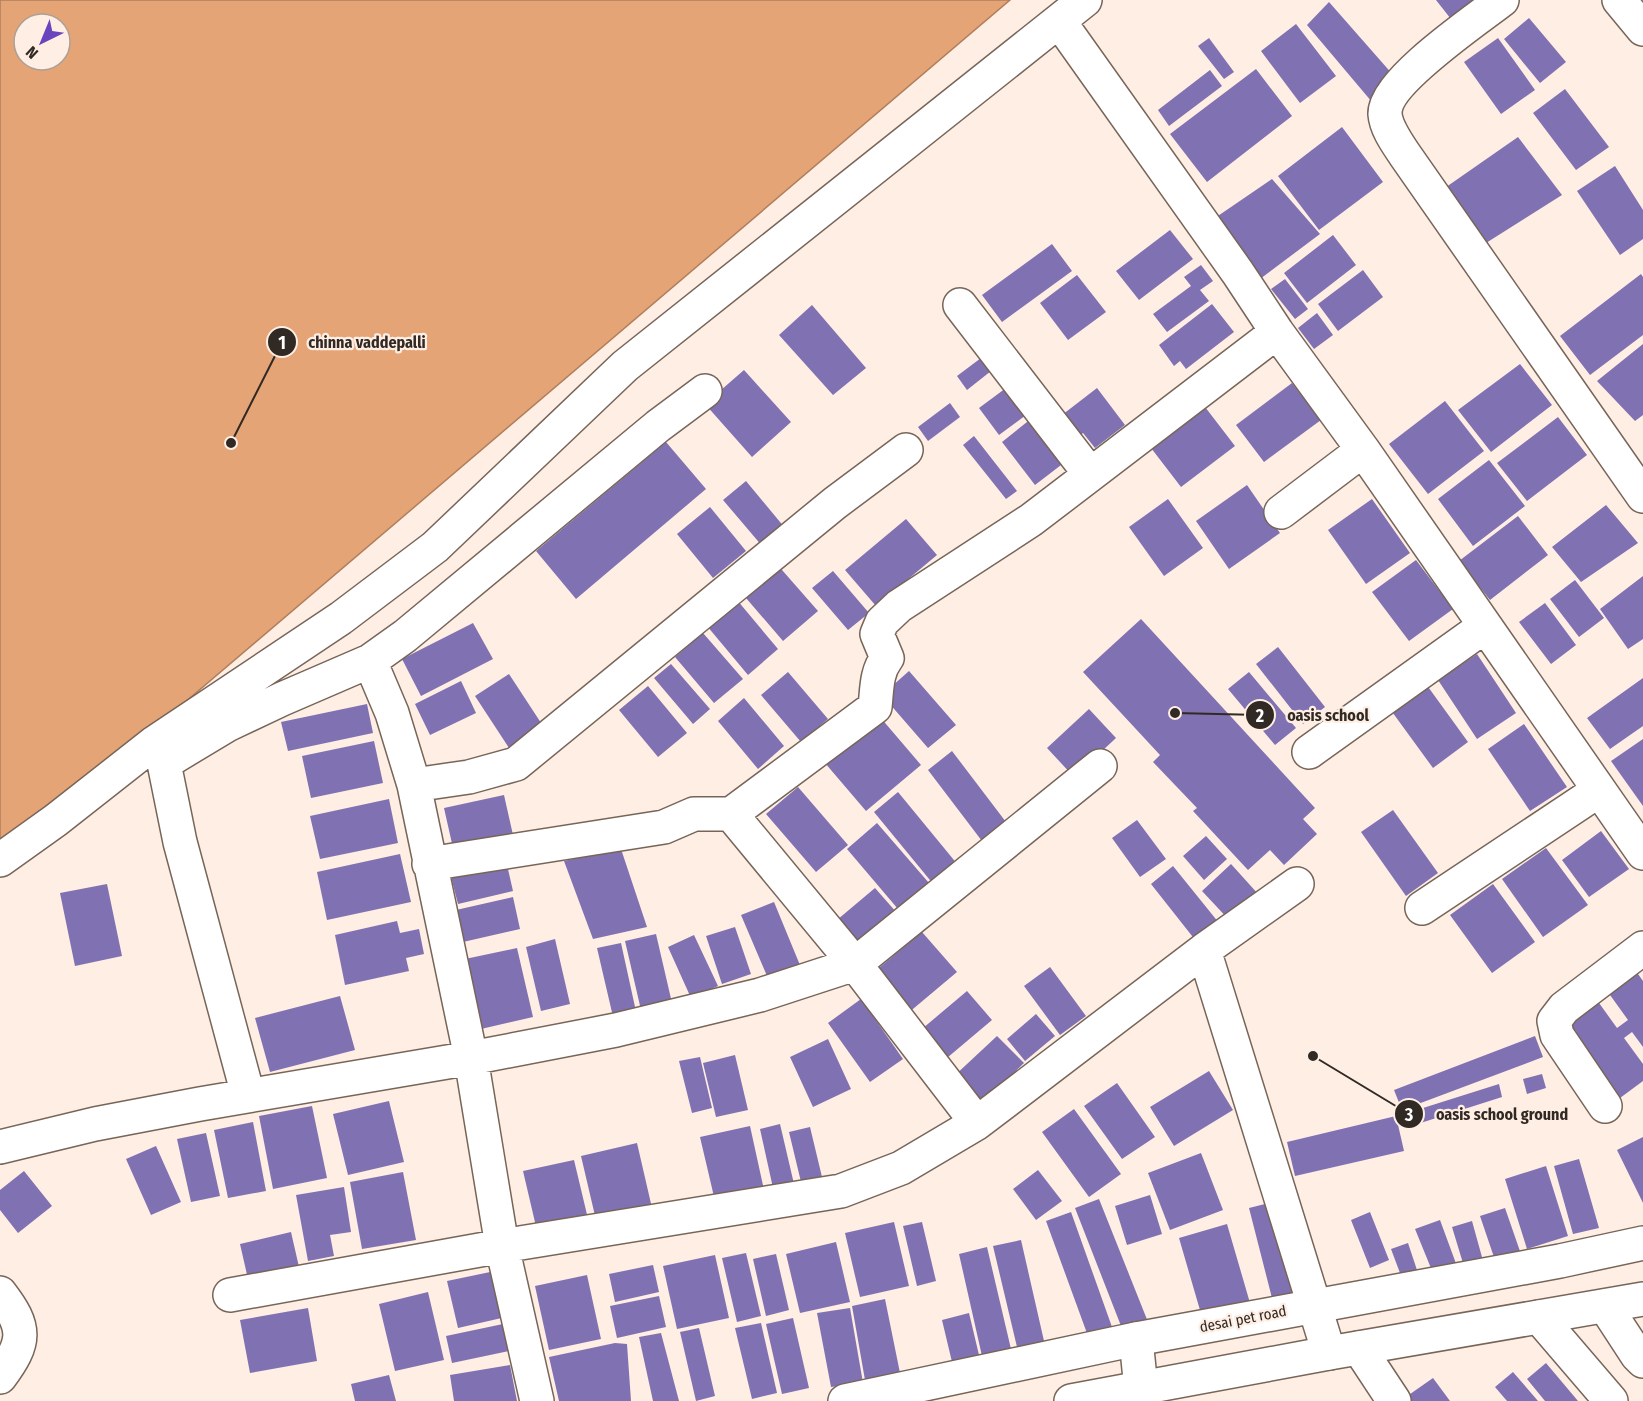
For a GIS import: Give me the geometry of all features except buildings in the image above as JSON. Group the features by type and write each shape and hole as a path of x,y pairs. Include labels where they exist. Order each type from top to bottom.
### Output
{"street":[{"path":"0,860 56,820 159,753 435,548 625,366 1085,0"},
{"path":"1502,0 1400,82 1387,99 1385,114 1392,134 1405,155 1643,496"},
{"path":"1619,0 1643,29"},
{"path":"1059,21 1238,273 1277,332 1363,450 1643,853"},
{"path":"960,305 1090,474"},
{"path":"429,864 664,827 694,814 731,814 875,707 878,677 887,657 877,634 882,622 899,606 1031,520 1277,332"},
{"path":"159,753 370,661 405,636 658,426 705,391"},
{"path":"414,785 469,777 516,764 827,510 906,450"},
{"path":"1281,512 1363,450"},
{"path":"1309,752 1485,626"},
{"path":"370,661 392,713 414,785 471,1058 502,1246 537,1401"},
{"path":"159,753 180,842 248,1095"},
{"path":"0,1147 95,1124 248,1095 471,1058 616,1030 760,995 855,964 1100,766"},
{"path":"1422,908 1598,791"},
{"path":"731,814 855,964 977,1123"},
{"path":"230,1295 502,1246 841,1191 901,1168 977,1123 1204,950 1297,884"},
{"path":"1605,1106 1557,1035 1554,1021 1564,1008 1643,948"},
{"path":"1204,950 1315,1306 1344,1351 1394,1401"},
{"name":"desai pet road","path":"845,1401 1136,1339 1548,1263 1643,1243"},
{"path":"0,1293 15,1313 21,1334 14,1357 0,1377"},
{"path":"1071,1401 1143,1395 1344,1351 1643,1299"},
{"path":"1605,1306 1636,1355 1643,1361"},
{"path":"1539,1317 1611,1401"},
{"path":"1136,1339 1143,1395"}],"shaded area":[{"path":"0,0 1010,0 22,841 0,849"}],"place":[{"name":"chinna vaddepalli","path":"231,443"},
{"name":"oasis school","path":"1175,713"},
{"name":"oasis school ground","path":"1313,1056"}]}
